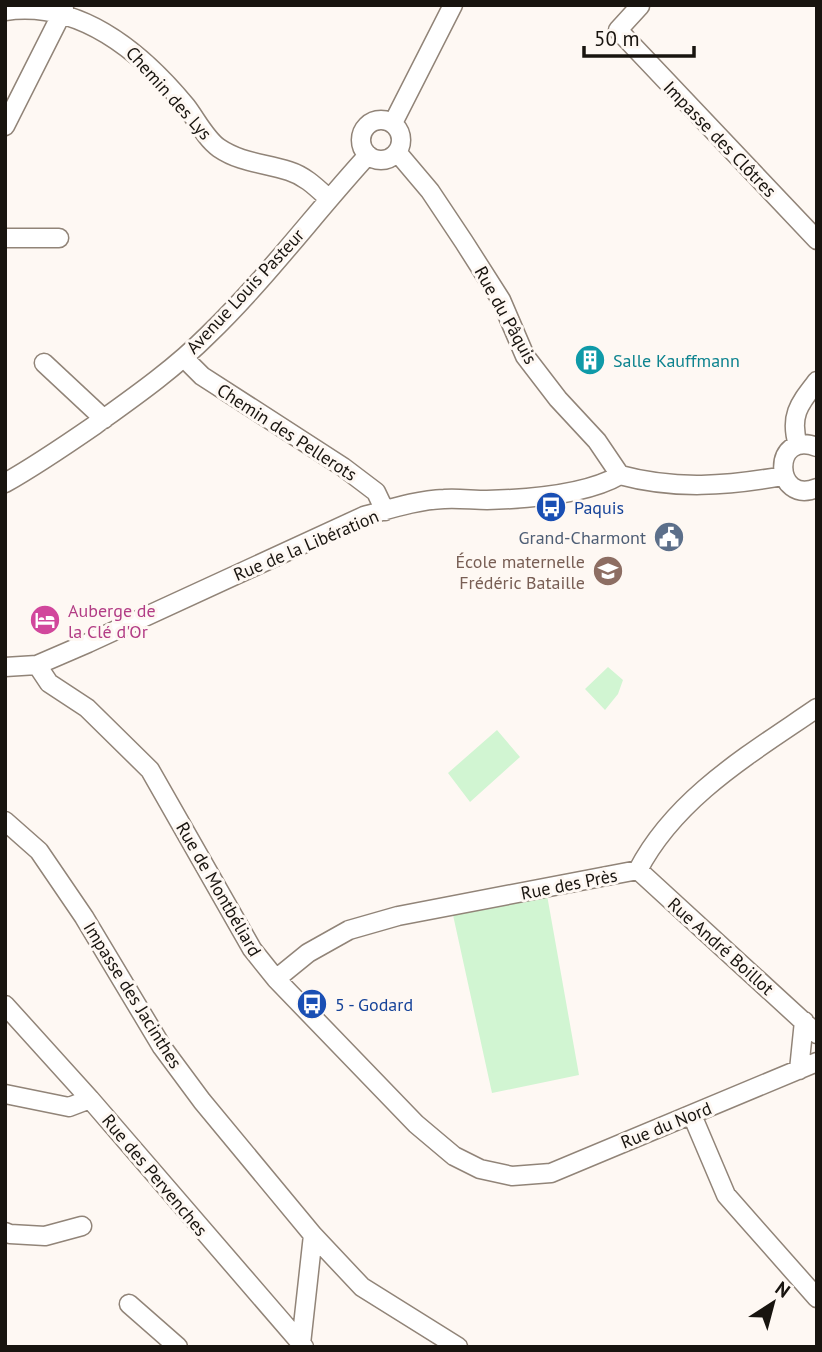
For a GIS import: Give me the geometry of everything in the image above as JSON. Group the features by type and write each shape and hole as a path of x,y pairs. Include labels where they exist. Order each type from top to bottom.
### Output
{"street":[{"path":"393,123 453,5"},
{"name":"Chemin des Lys","path":"5,11 26,6 64,9 83,14 110,29 131,47 183,103 218,147 251,163 290,171 307,179 328,198"},
{"name":"Impasse des Clôtres","path":"640,6 618,30 817,240"},
{"path":"5,126 64,9"},
{"path":"381,120 393,123 400,132 401,142 397,152 388,158 378,159 368,155 362,145 362,132 370,123 381,120"},
{"name":"Rue du Pâquis","path":"397,152 430,191 501,300 525,356 558,399 597,441 620,475"},
{"name":"Avenue Louis Pasteur","path":"5,483 36,466 137,396 184,358 267,272 328,198 368,155"},
{"path":"5,238 59,238"},
{"name":"Chemin des Pellerots","path":"184,358 202,376 343,467 376,492 385,510"},
{"path":"44,363 104,419"},
{"path":"798,445 795,435 798,405 817,381"},
{"path":"817,447 798,445 791,449 782,462 783,476 792,487 803,491 817,488"},
{"path":"620,475 652,483 677,485 726,485 783,476"},
{"name":"Rue de la Libération","path":"5,667 37,665 357,519 385,510 442,499 492,500 545,496 609,481 620,475"},
{"name":"Rue de Montbéliard","path":"37,665 49,683 87,708 150,769 246,939 276,979 416,1124 454,1156 480,1169 512,1176"},
{"name":"Rue des Près","path":"276,979 308,953 349,930 398,916 638,870 650,847 666,826 712,782 817,708"},
{"name":"Impasse des Jacinthes","path":"5,821 39,851 84,916 162,1047 202,1101 313,1235 362,1287 458,1347"},
{"name":"Rue André Boillot","path":"638,870 817,1034"},
{"name":"Rue des Pervenches","path":"5,1005 90,1099 302,1345"},
{"path":"799,1070 804,1021"},
{"name":"Rue du Nord","path":"512,1176 551,1173 817,1062"},
{"path":"5,1094 69,1108 90,1099"},
{"path":"692,1115 726,1195 817,1298"},
{"path":"5,1232 44,1236 82,1226"},
{"path":"302,1345 313,1235"},
{"path":"130,1304 178,1347"}],"green space":[{"path":"608,667 623,680 618,694 605,710 585,689"},
{"path":"497,730 520,757 470,802 448,773"},
{"path":"547,895 579,1075 492,1093 453,915"}],"place":[{"name":"Salle Kauffmann","path":"590,360"},
{"name":"Paquis","path":"551,507"},
{"name":"Grand-Charmont","path":"669,537"},
{"name":"École maternelle Frédéric Bataille","path":"608,571"},
{"name":"Auberge de la Clé d'Or","path":"45,620"},
{"name":"5 - Godard","path":"312,1004"}]}
